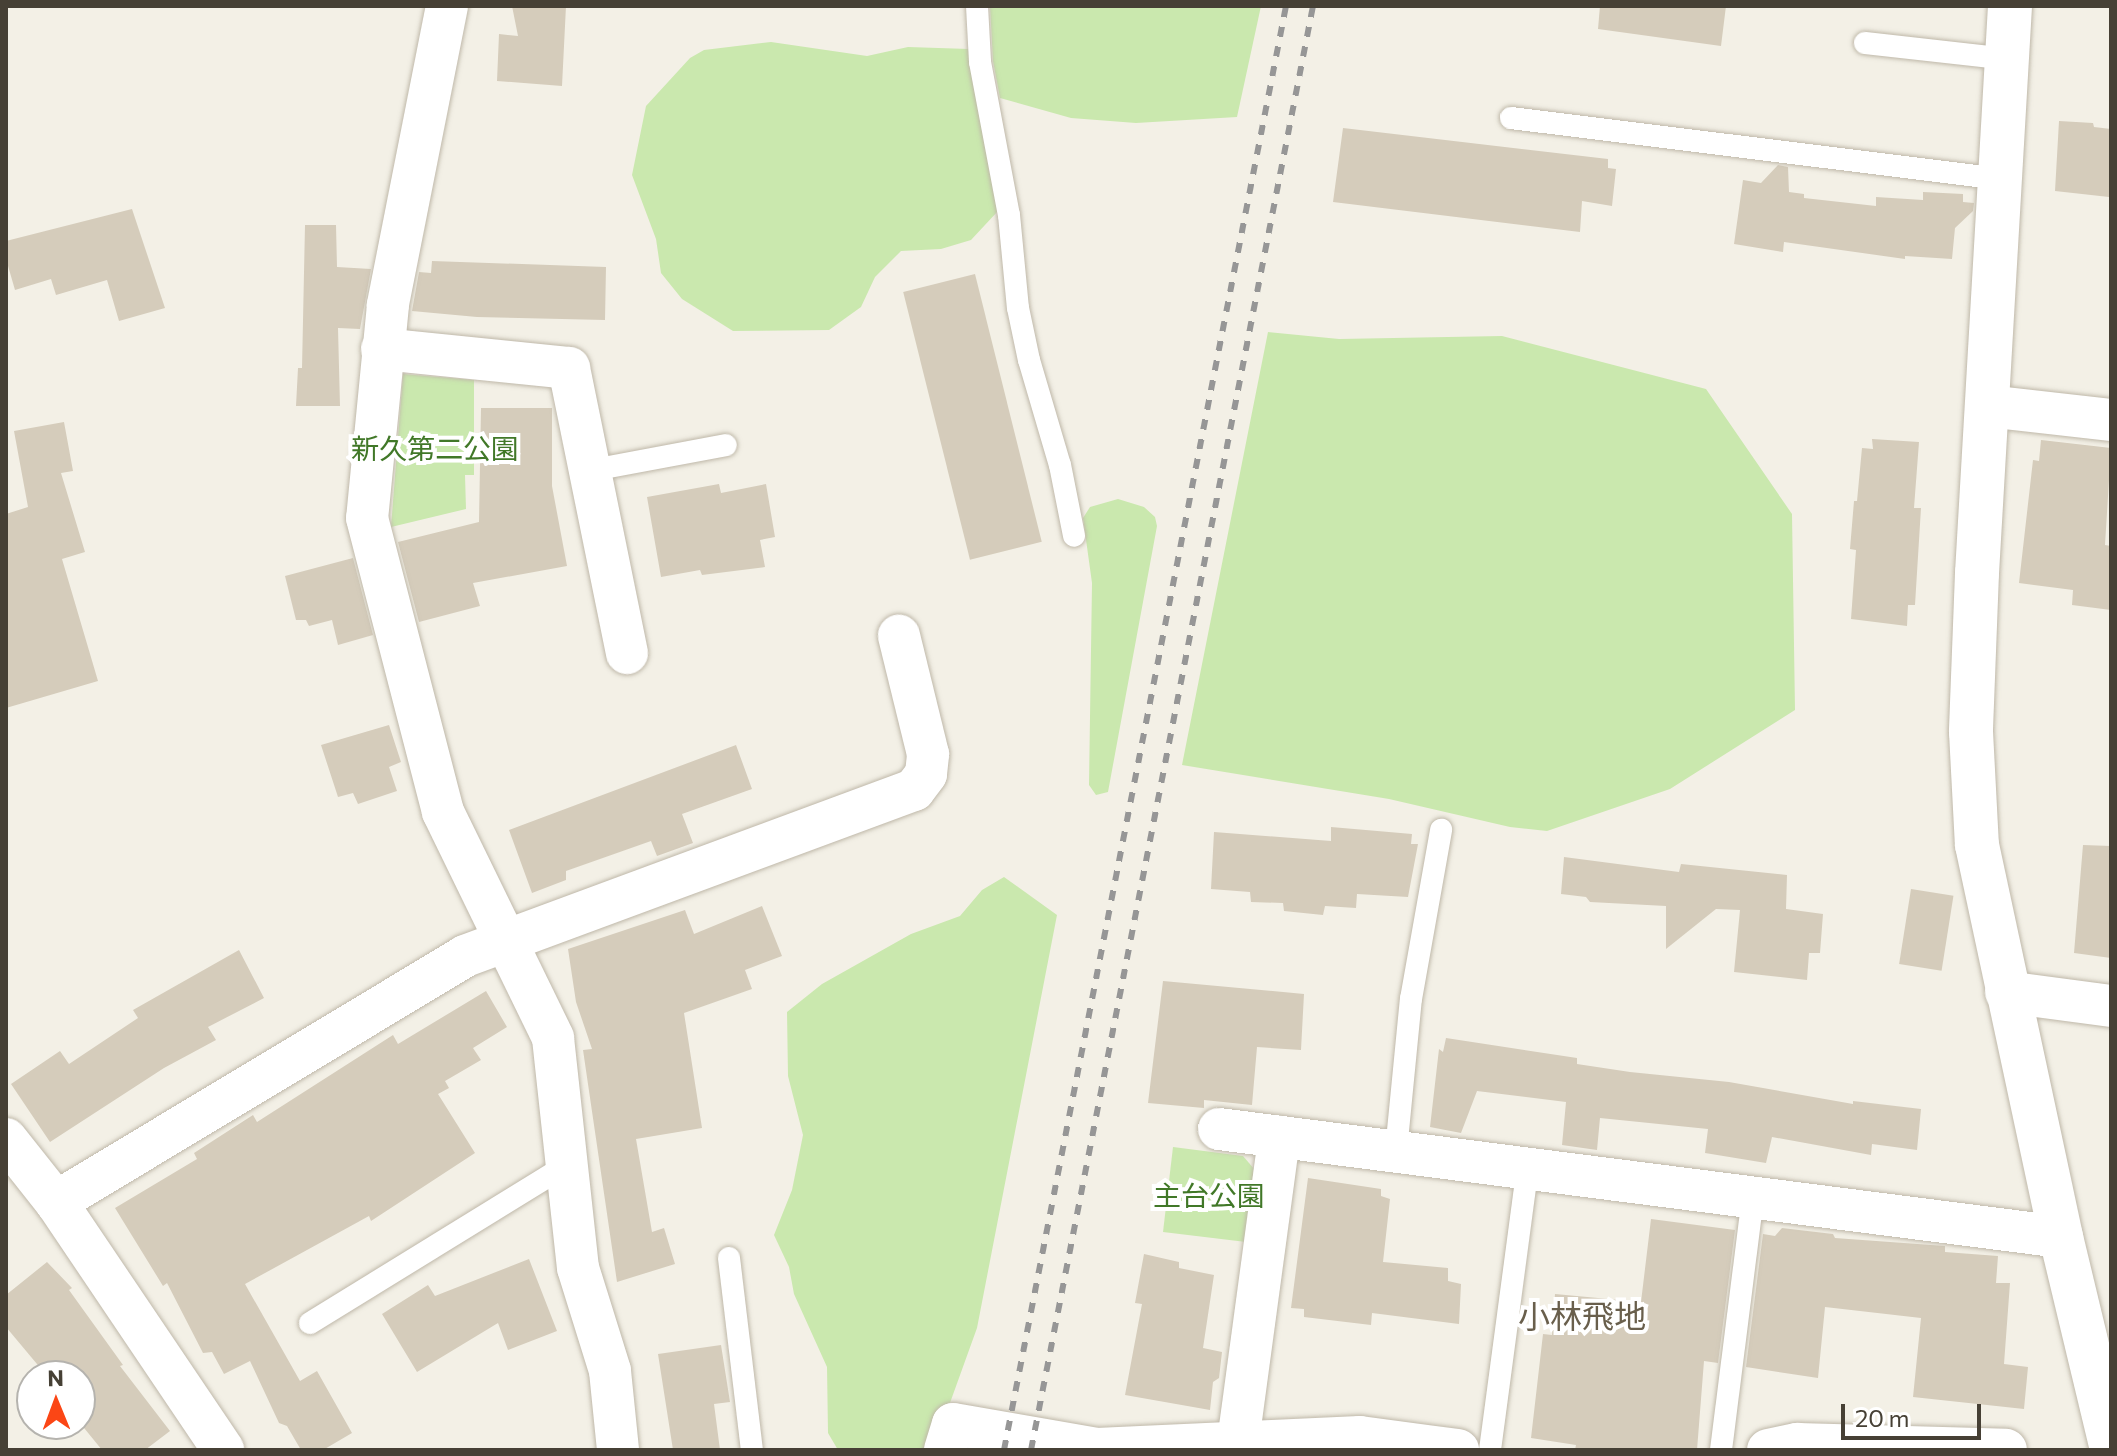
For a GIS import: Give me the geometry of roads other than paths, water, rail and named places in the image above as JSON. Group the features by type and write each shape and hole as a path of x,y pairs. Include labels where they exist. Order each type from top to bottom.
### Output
{"street":[{"path":"447,6 382,349 368,486 371,542 443,812 508,940 553,1038 578,1268 610,1371 618,1450"},
{"path":"2010,6 1971,732 1977,845 2006,992 2111,1445"},
{"path":"382,349 569,368 593,470 627,653"},
{"path":"1987,406 2111,420"},
{"path":"56,1202 465,956 914,790 926,774 928,754 899,636"},
{"path":"2006,992 2111,1006"},
{"path":"1219,1129 2061,1237"},
{"path":"1238,1442 1279,1137"},
{"path":"6,1139 56,1202 223,1450"},
{"path":"945,1450 953,1424 1097,1449 1360,1437 1438,1448"},
{"path":"1768,1450 1797,1444 1828,1448 2006,1450"}],"lane":[{"path":"977,6 980,62 1009,215 1018,308 1029,360 1060,465 1074,536"},
{"path":"1865,43 2007,59"},
{"path":"1511,118 2000,179"},
{"path":"593,470 726,445"},
{"path":"1396,1151 1411,999 1441,830"},
{"path":"310,1323 567,1165"},
{"path":"1490,1450 1528,1167"},
{"path":"1721,1450 1753,1198"},
{"path":"729,1258 752,1450"}],"railway":[{"path":"1004,1450 1286,6"},
{"path":"1031,1450 1313,6"}],"district":[{"name":"小林飛地","path":"1582,1315"}],"park label":[{"name":"新久第二公園","path":"435,448"},
{"name":"主台公園","path":"1209,1195"}]}
